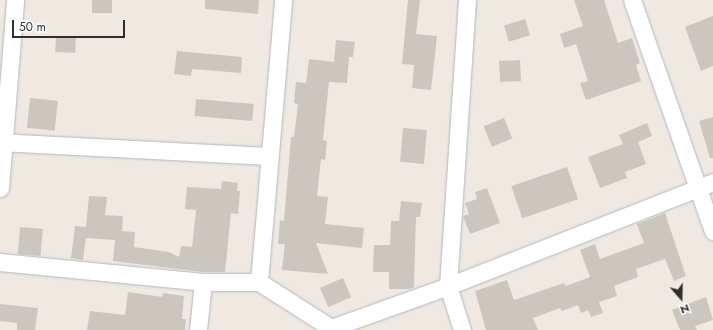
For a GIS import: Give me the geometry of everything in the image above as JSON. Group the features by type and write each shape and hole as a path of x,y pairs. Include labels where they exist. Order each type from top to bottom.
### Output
{"street":[{"path":"0,188 2,142 15,0"},
{"path":"259,282 283,0"},
{"path":"462,330 448,286 467,0"},
{"path":"632,0 706,184 713,231"},
{"path":"2,142 270,156"},
{"path":"0,262 203,282 259,282 333,329 448,286 706,184"},
{"path":"198,330 203,282"}],"building":[{"path":"92,0 112,0 112,13 92,13"},
{"path":"205,0 259,0 258,14 205,9"},
{"path":"408,0 420,0 416,34 437,36 431,90 412,88 414,65 402,64"},
{"path":"574,0 604,0 618,43 632,38 640,63 636,65 641,81 586,100 580,83 588,81 576,44 564,48 560,34 583,26"},
{"path":"713,16 713,66 701,71 685,27"},
{"path":"525,19 530,35 509,42 504,25"},
{"path":"56,37 76,38 75,53 55,52"},
{"path":"336,40 355,42 353,57 349,57 347,83 329,82 323,140 327,141 325,160 321,159 317,196 328,197 325,224 364,228 362,248 316,243 328,274 282,270 285,244 278,244 280,220 284,221 291,137 294,137 298,104 294,103 296,82 306,83 309,59 334,62"},
{"path":"177,51 242,57 241,73 192,69 191,76 174,74"},
{"path":"520,60 521,81 500,82 499,61"},
{"path":"30,98 58,101 55,131 27,128"},
{"path":"196,99 254,104 252,121 195,116"},
{"path":"713,117 713,158 710,158 699,121"},
{"path":"504,118 512,138 492,147 484,126"},
{"path":"647,123 652,136 638,142 646,164 625,172 627,178 600,188 588,157 623,144 619,135"},
{"path":"403,128 427,130 424,164 400,162"},
{"path":"567,167 578,199 522,218 511,186"},
{"path":"222,181 238,183 237,191 240,191 238,214 231,213 225,272 203,272 113,261 115,240 86,238 83,260 71,258 75,226 86,227 89,196 107,197 105,215 123,216 122,231 135,232 134,247 169,252 179,257 181,246 192,247 196,210 185,209 187,187 221,189"},
{"path":"487,188 500,223 470,234 463,216 469,214 465,203 477,199 475,192"},
{"path":"401,201 422,203 420,217 416,217 414,287 410,289 389,289 389,272 373,272 374,245 390,245 391,221 399,221"},
{"path":"665,213 686,276 674,281 665,259 636,269 638,277 614,286 617,296 599,302 603,313 591,317 588,310 581,313 578,305 562,311 560,308 533,318 538,330 486,330 475,291 507,280 514,300 564,283 566,286 590,277 580,250 595,244 600,259 644,243 637,224"},
{"path":"20,227 43,229 41,256 18,254"},
{"path":"343,278 351,297 328,307 320,288"},
{"path":"128,292 162,297 163,293 184,296 182,319 186,319 185,330 87,330 90,311 125,315"},
{"path":"706,297 713,320 695,326 697,330 680,330 672,310"},
{"path":"0,304 38,308 35,330 17,330 17,323 0,321"}]}
